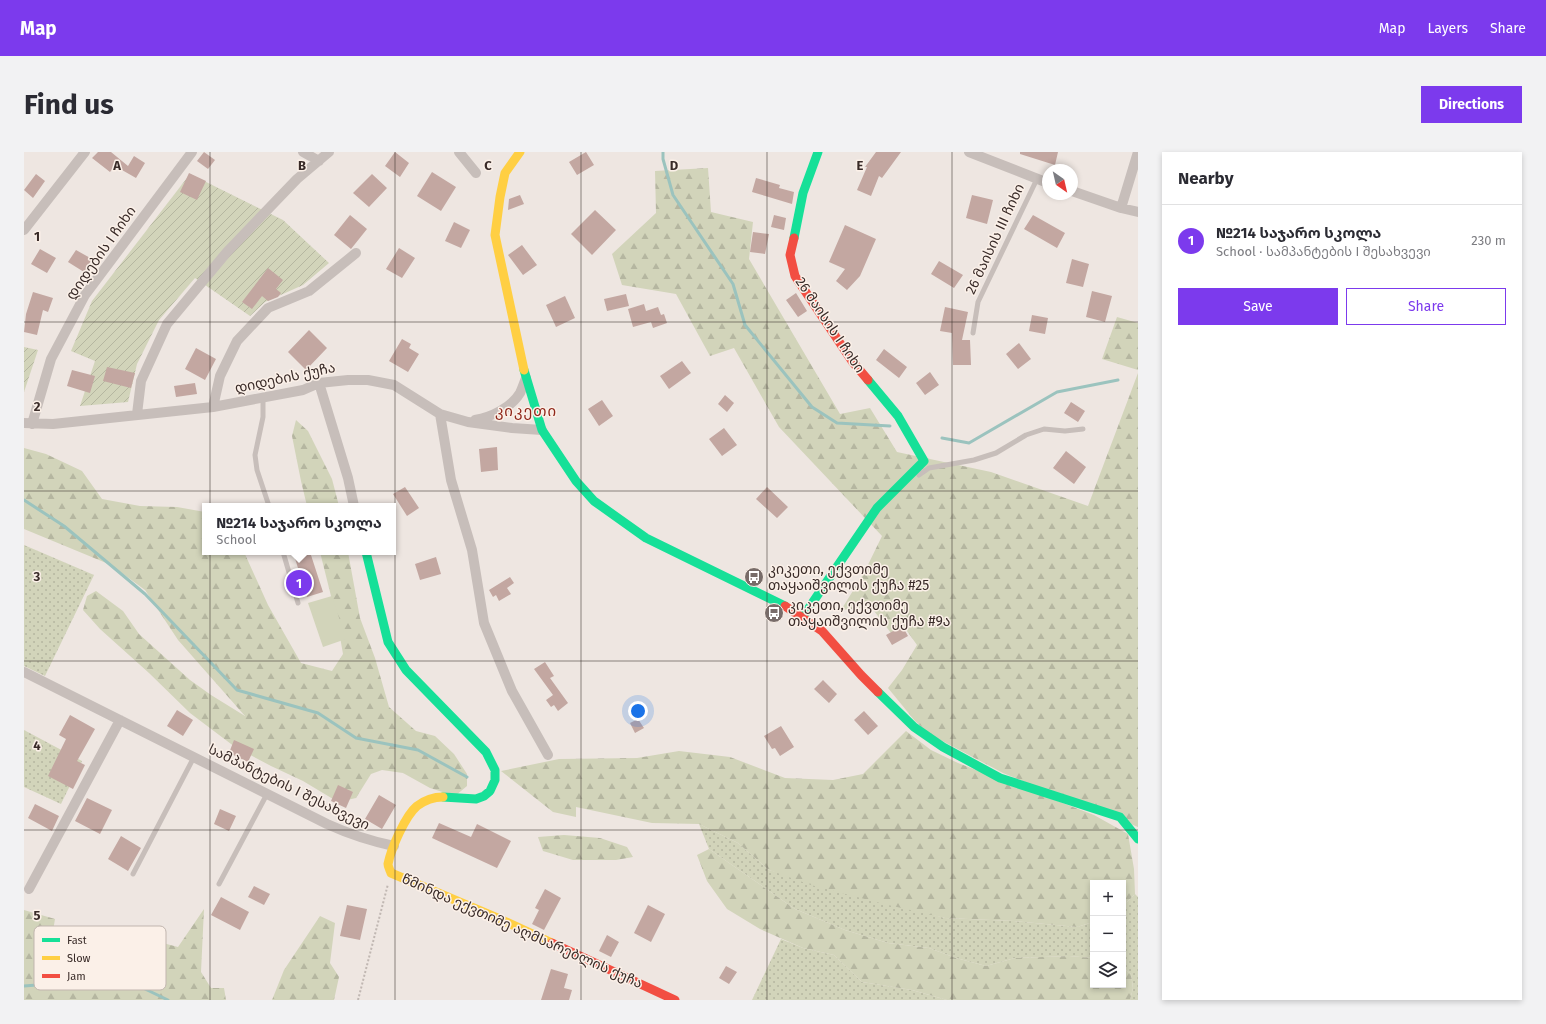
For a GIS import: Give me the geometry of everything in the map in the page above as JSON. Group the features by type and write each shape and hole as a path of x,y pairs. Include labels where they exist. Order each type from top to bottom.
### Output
{"street":[{"path":"24,230 85,152"},
{"name":"დიდების I ჩიხი","path":"28,424 51,360 85,295 192,152"},
{"path":"303,152 319,161"},
{"path":"137,414 141,382 167,324 227,252 297,178 330,152"},
{"path":"459,152 476,173"},
{"path":"520,152 505,173 500,196 495,235 526,378 542,430 576,481 594,501 646,538 786,606 822,632 861,675 914,726 943,747 1000,778 1120,817 1138,838"},
{"name":"26 მაისის I ჩიხი","path":"818,152 803,193 790,255 795,276 852,361 898,416 924,461 896,489"},
{"path":"969,152 1042,181"},
{"path":"1121,208 1138,152"},
{"path":"1078,193 1121,208 1138,212"},
{"path":"213,407 220,376 237,341 268,308 309,291 356,253"},
{"path":"468,422 484,418 504,410 520,394 526,378"},
{"name":"დიდების ქუჩა","path":"28,424 53,424 213,407 303,390 319,383 348,380 368,380 394,385 440,414 468,422 512,428 542,430"},
{"path":"319,383 348,478 353,503"},
{"path":"440,414 451,480 472,550 484,623 512,691 548,755"},
{"path":"802,618 877,508 896,489"},
{"path":"367,555 388,642 406,670 486,752 495,770 496,780 490,790 484,796 476,800 435,797 416,807 405,822 394,846 388,866 391,873"},
{"name":"სამპანტების I შესახვევი","path":"24,672 351,835 373,842 394,846"},
{"path":"29,889 120,720"},
{"name":"წმინდა ექვთიმე აღმსარებლის ქუჩა","path":"391,873 502,920 675,1000"}],"lane":[{"name":"26 მაისის III ჩიხი","path":"973,333 978,302 1036,179"},
{"path":"263,397 263,417 255,455 257,470 268,503"},
{"path":"896,489 929,468 974,460 996,453 1026,435 1044,429 1065,431 1083,429"},
{"path":"284,555 298,603"},
{"path":"133,874 194,756"},
{"path":"218,884 267,794"}],"path":[{"path":"358,1000 391,873"}],"green space":[{"path":"708,168 711,212 753,222 749,259 840,414 870,408 897,452 991,472 1088,506 1138,373 1138,827 1003,773 931,735 915,721 888,688 902,670 917,645 902,624 891,633 871,607 841,610 864,573 882,536 779,427 734,348 710,356 676,294 622,285 612,254 656,213 655,171"},
{"path":"190,174 283,220 329,263 303,285 265,302 250,316 195,278 159,320 137,364 128,402 80,406 95,361 71,351 92,301"},
{"path":"1117,317 1138,323 1138,370 1102,359"},
{"path":"24,347 38,350 24,392"},
{"path":"296,420 308,431 332,479 338,503 306,503 292,436"},
{"path":"24,448 46,454 82,471 102,499 140,506 177,507 202,511 202,555 245,555 268,605 301,663 332,671 343,654 337,620 321,555 349,555 360,618 375,658 389,707 416,731 435,736 454,754 467,774 467,786 455,796 430,788 403,773 382,770 371,774 356,798 338,802 303,781 235,747 190,713 149,673 100,629 83,610 87,596 96,591 123,611 139,634 190,680 245,716 178,640 145,590 111,565 24,529"},
{"path":"24,545 94,575 45,676 24,666"},
{"path":"332,596 346,639 323,647 308,603"},
{"path":"24,730 82,761 61,804 24,787"},
{"path":"906,731 931,750 958,763 1094,815 1128,834 1134,869 1135,894 1126,903 1126,880 1090,880 1090,923 1077,927 1014,921 945,918 811,885 769,870 738,843 699,824 652,823 576,807 576,817 553,812 501,771 559,759 637,758 679,751 730,757 785,778 833,780 863,774"},
{"path":"699,824 738,843 769,870 945,918 1014,921 1077,927 1090,923 1090,958 1069,956 1015,958 986,966 956,958 929,948 888,943 845,930 795,909 709,849"},
{"path":"564,835 600,838 627,847 633,857 616,860 573,860 543,851 538,837"},
{"path":"709,849 795,909 845,930 888,943 929,948 956,958 986,966 1015,958 1069,956 1090,958 1090,988 1126,988 1126,970 1131,974 1133,988 1130,1000 947,1000 912,990 862,982 834,955 803,948 760,929 727,909 707,881 697,855"},
{"path":"1135,894 1138,897 1138,1000 1130,1000 1133,988 1131,974 1126,970 1126,903"},
{"path":"204,909 201,972 211,988 224,988 226,1000 24,1000 24,910 55,919 54,926 34,926 34,990 166,990 166,944 178,947"},
{"path":"320,916 335,923 330,963 339,977 334,1000 272,1000 284,970"},
{"path":"781,939 803,948 834,955 862,982 912,990 947,1000 752,1000"}],"building":[{"path":"98,152 111,152 128,166 134,156 145,163 136,178 115,166 110,172 92,158"},
{"path":"204,152 215,160 208,169 197,161"},
{"path":"395,152 409,163 400,177 385,166"},
{"path":"586,152 594,165 577,175 569,162"},
{"path":"876,152 901,152 882,178 879,176 871,196 857,190 867,167 865,167"},
{"path":"1020,152 1058,152 1055,164 1020,154"},
{"path":"432,172 456,187 441,211 417,196"},
{"path":"189,173 206,181 197,200 180,192"},
{"path":"36,174 45,181 33,198 24,190"},
{"path":"372,174 387,188 369,207 353,193"},
{"path":"756,178 780,185 779,188 794,192 792,204 752,192"},
{"path":"520,195 524,204 508,210 509,199"},
{"path":"972,195 993,200 987,224 966,218"},
{"path":"595,210 616,230 592,255 571,234"},
{"path":"350,215 367,229 351,249 334,235"},
{"path":"774,215 786,218 784,230 771,227"},
{"path":"1033,215 1065,233 1057,248 1024,229"},
{"path":"454,222 470,230 461,248 445,241"},
{"path":"845,225 876,239 860,276 847,290 836,281 845,269 829,262"},
{"path":"753,232 769,234 765,254 750,252"},
{"path":"522,245 537,265 523,275 508,255"},
{"path":"399,248 415,258 402,278 386,269"},
{"path":"40,249 56,258 47,273 31,264"},
{"path":"76,250 92,259 84,272 68,262"},
{"path":"1072,259 1089,264 1083,287 1066,283"},
{"path":"939,261 963,275 954,288 931,274"},
{"path":"268,268 283,280 276,289 281,293 278,297 268,301 262,296 252,309 242,302"},
{"path":"1092,291 1112,296 1105,322 1086,317"},
{"path":"33,292 53,298 48,312 43,310 37,335 24,332 26,314"},
{"path":"796,293 807,311 798,317 786,300"},
{"path":"626,294 629,306 607,311 604,299"},
{"path":"565,296 575,318 556,327 546,305"},
{"path":"644,304 646,311 658,307 661,315 664,314 667,323 653,328 651,322 633,327 628,309"},
{"path":"945,307 968,312 962,340 970,340 971,365 953,365 952,333 940,331"},
{"path":"1032,315 1048,318 1045,334 1029,331"},
{"path":"309,330 327,348 306,370 288,352"},
{"path":"402,339 411,344 409,348 419,354 408,372 389,361"},
{"path":"1019,343 1031,359 1018,369 1006,354"},
{"path":"196,348 216,359 205,380 185,369"},
{"path":"884,349 907,367 899,378 876,360"},
{"path":"682,361 691,373 669,389 660,376"},
{"path":"107,367 135,373 131,388 103,381"},
{"path":"72,370 95,376 90,393 67,386"},
{"path":"930,372 939,385 925,395 916,383"},
{"path":"195,383 197,394 176,397 174,386"},
{"path":"725,395 734,403 727,412 718,404"},
{"path":"602,400 613,416 599,426 588,409"},
{"path":"1071,402 1085,411 1078,422 1064,413"},
{"path":"724,428 737,445 722,456 709,439"},
{"path":"497,447 498,470 481,472 479,449"},
{"path":"1066,451 1086,467 1074,484 1053,468"},
{"path":"405,487 419,508 407,516 393,494"},
{"path":"767,487 788,507 777,518 756,499"},
{"path":"294,555 311,555 323,592 307,597"},
{"path":"436,557 441,574 420,580 415,564"},
{"path":"510,577 514,583 507,588 511,594 499,601 496,595 493,597 489,590"},
{"path":"900,622 908,636 892,645 886,635 895,630 893,627"},
{"path":"545,662 554,676 550,678 568,703 558,711 554,705 551,707 546,700 553,695 534,669"},
{"path":"823,680 837,694 829,703 814,689"},
{"path":"177,710 193,720 183,736 167,726"},
{"path":"864,711 878,726 868,735 854,720"},
{"path":"70,715 95,729 77,761 85,765 73,789 48,776 66,739 59,735"},
{"path":"638,719 644,728 635,733 630,723"},
{"path":"781,726 794,747 780,756 775,748 772,749 764,736"},
{"path":"234,740 254,749 248,762 229,753"},
{"path":"338,785 353,792 346,808 331,801"},
{"path":"379,795 396,805 382,829 365,819"},
{"path":"87,798 112,810 100,834 75,821"},
{"path":"35,804 59,816 52,831 28,818"},
{"path":"220,809 236,816 229,831 214,824"},
{"path":"439,823 471,837 477,824 511,841 497,868 432,838"},
{"path":"121,836 141,848 128,871 108,859"},
{"path":"254,886 270,894 264,905 248,897"},
{"path":"545,889 561,898 544,930 532,924 539,910 535,908"},
{"path":"221,897 249,912 240,930 211,915"},
{"path":"347,905 367,909 360,940 340,936"},
{"path":"648,905 665,914 651,942 634,933"},
{"path":"607,935 619,942 611,957 599,951"},
{"path":"726,966 737,972 729,984 719,978"},
{"path":"551,969 568,974 564,988 572,990 569,1000 541,1000"}],"waterway":[{"path":"663,152 663,159 673,195 733,284 745,325 812,407 837,423 890,426"},
{"path":"942,438 969,443 1057,392 1118,380"},
{"path":"24,500 64,526 145,594 237,690 318,713 356,738 418,750 467,777"},
{"path":"24,986 34,985"},
{"path":"147,990 168,1000"}],"traffic: fast":[{"path":"794,238 803,193 818,152"},
{"path":"524,370 542,430 576,481 594,501 646,538 785,606"},
{"path":"802,618 877,508 924,461 898,416 868,380"},
{"path":"367,555 388,642 406,670 486,752 495,770 495,780 490,791 484,796 476,799 443,797"},
{"path":"878,692 914,727 943,747 1000,778 1120,817 1138,839"}],"traffic: slow":[{"path":"520,152 505,173 495,235 524,370"},
{"path":"443,797 432,798 423,802 412,811 395,842 388,864 391,873 552,943"}],"traffic: jam":[{"path":"794,238 790,255 795,276 852,361 868,380"},
{"path":"785,606 822,631 878,692"},
{"path":"552,943 675,1000"}],"place":[{"name":"კიკეთი, ექვთიმე თაყაიშვილის ქუჩა #25","path":"754,577"},
{"name":"№214 საჯარო სკოლა","path":"299,583"},
{"name":"კიკეთი, ექვთიმე თაყაიშვილის ქუჩა #9ა","path":"774,613"}],"district":[{"name":"კიკეთი","path":"526,411"}]}
